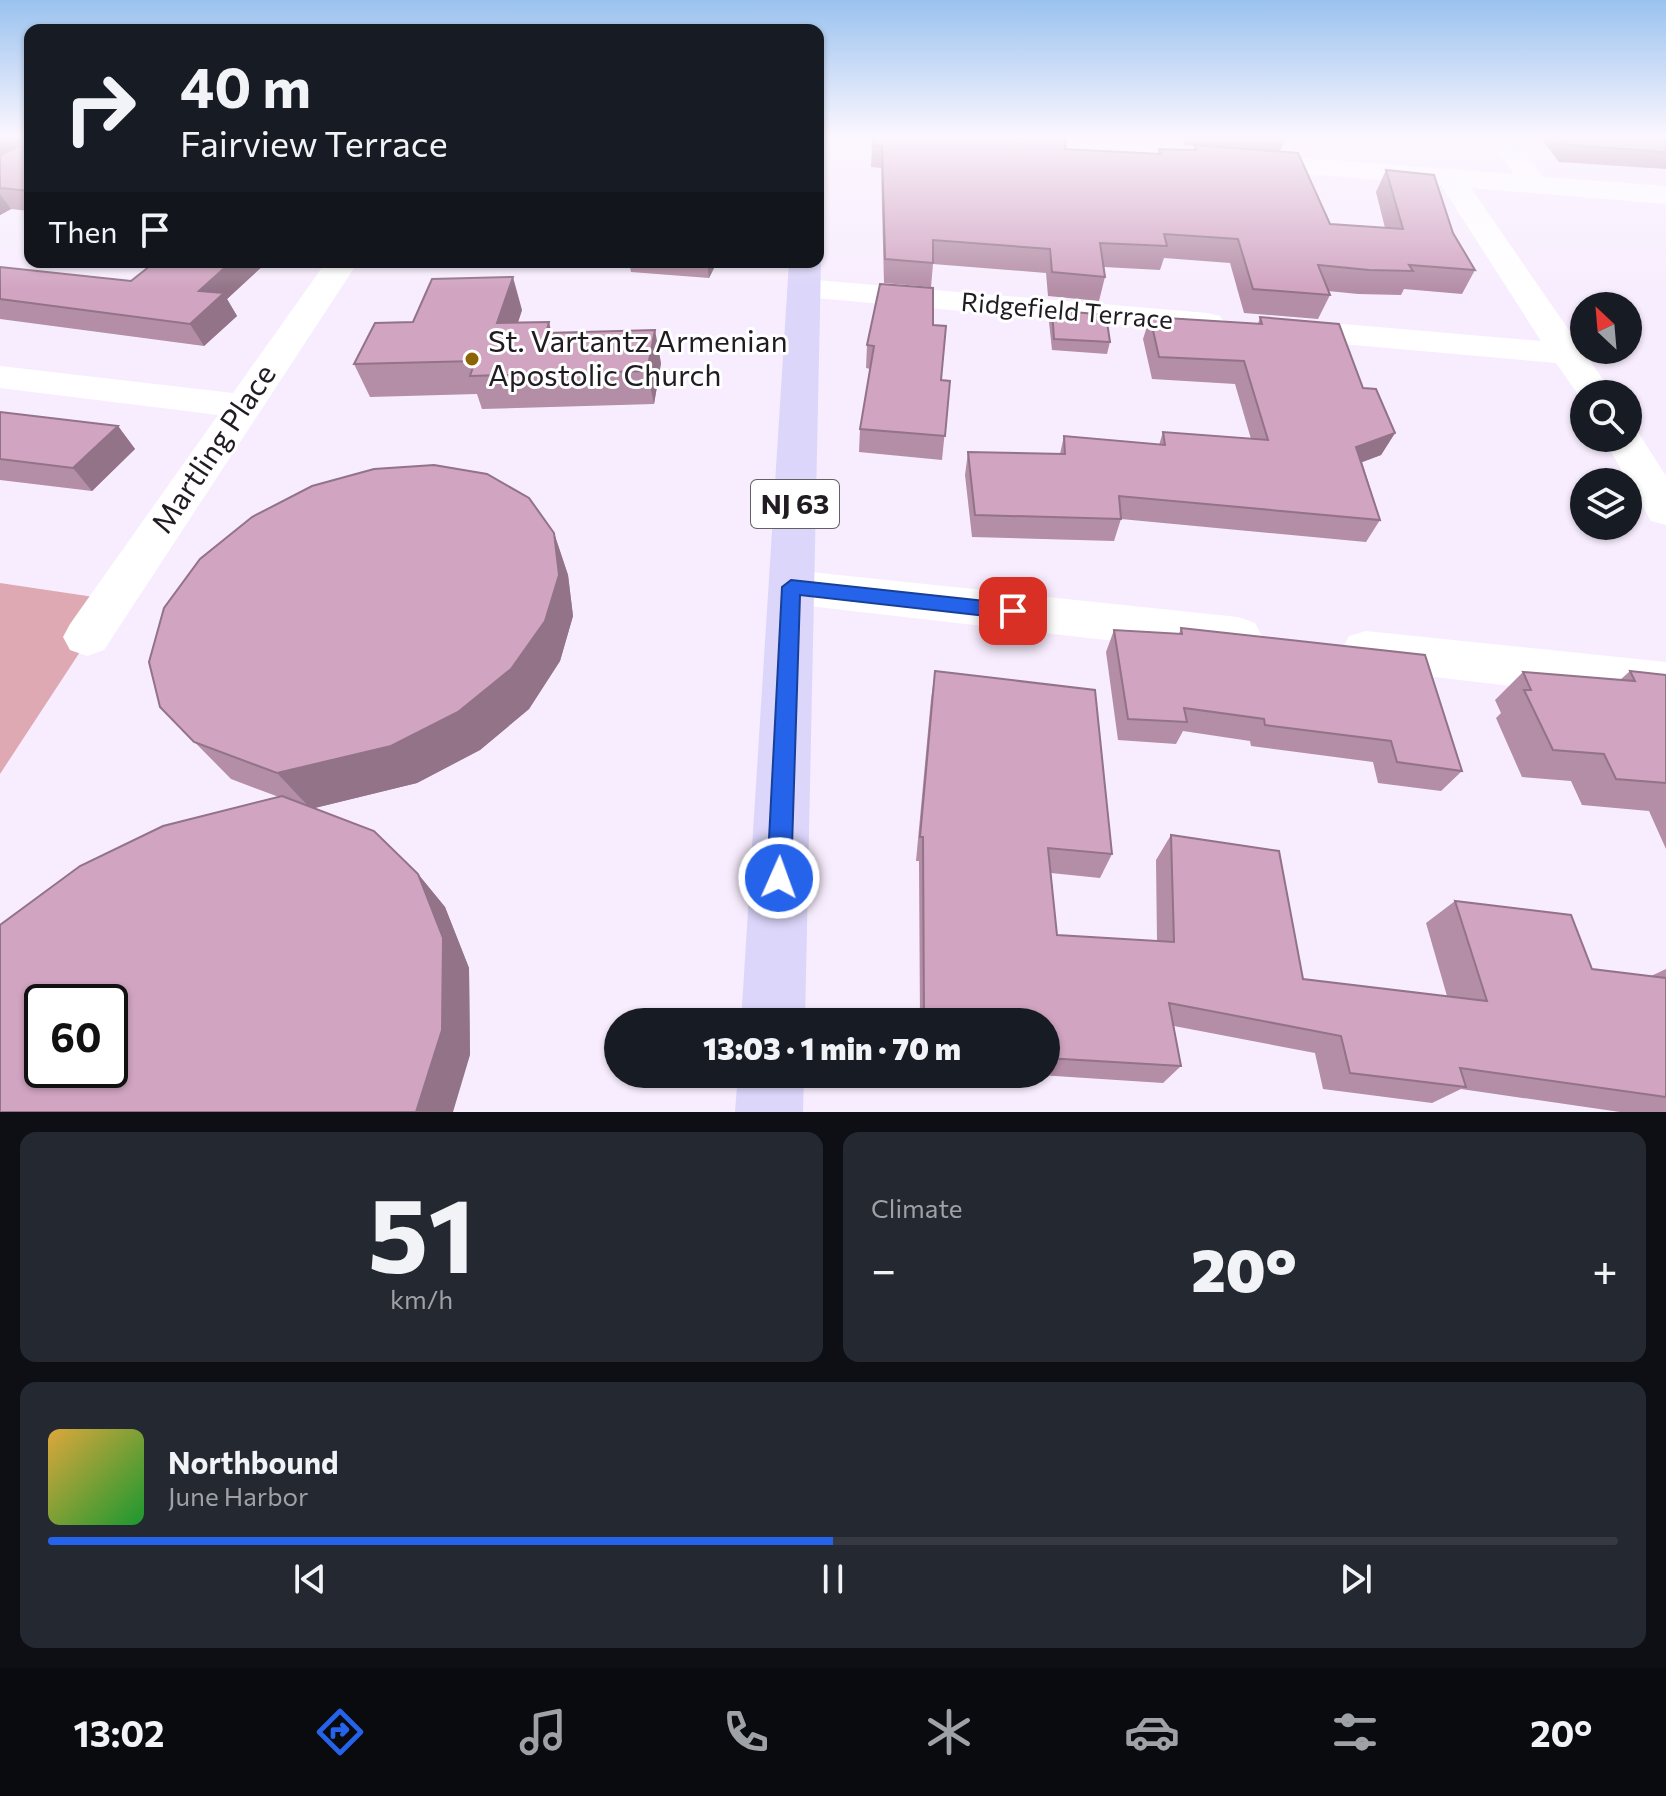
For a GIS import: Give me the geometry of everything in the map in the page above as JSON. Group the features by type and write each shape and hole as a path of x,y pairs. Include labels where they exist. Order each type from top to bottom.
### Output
{"main road":[{"name":"NJ 63","path":"774,1008 805,275"},
{"path":"769,1112 770,1088"}],"street":[{"path":"1457,188 1585,380"},
{"path":"1573,188 1666,195"},
{"name":"Martling Place","path":"87,637 338,268"},
{"name":"Ridgefield Terrace","path":"805,275 1569,354"},
{"path":"0,377 242,406"},
{"path":"1631,452 1666,510"},
{"path":"791,587 1282,641"},
{"path":"1330,646 1666,683"}],"shaded area":[{"path":"0,583 114,600 0,774"}],"building":[{"path":"883,188 1314,188 1330,224 1403,229 1391,188 1438,188 1453,233 1475,270 1409,265 1413,271 1369,270 1318,265 1330,295 1253,289 1238,239 1164,234 1167,246 1100,243 1105,277 1052,272 1050,249 933,240 933,263 885,259"},
{"path":"0,267 131,281 147,268 224,268 199,291 224,293 190,324 0,299"},
{"path":"513,277 497,323 549,322 546,333 655,330 647,371 470,376 475,361 354,364 375,323 413,322 432,279"},
{"path":"880,284 933,288 933,325 946,326 941,380 950,381 945,436 860,429 874,346 867,345"},
{"path":"1052,310 1106,315 1110,342 1054,339"},
{"path":"1150,317 1262,324 1260,317 1339,324 1363,388 1376,389 1395,433 1356,447 1380,520 1119,496 1121,519 975,515 968,452 1065,454 1064,436 1165,445 1163,432 1268,440 1244,361 1159,357"},
{"path":"0,412 118,426 73,468 0,459"},
{"path":"434,465 487,474 529,498 554,533 559,575 545,621 511,669 458,712 391,746 277,773 194,742 160,707 149,662 164,608 200,559 252,517 312,486 374,469"},
{"path":"1181,628 1425,655 1462,771 1397,762 1391,741 1265,725 1264,719 1184,708 1187,722 1128,719 1114,630 1182,634"},
{"path":"935,671 1095,690 1112,854 1048,848 1057,935 1174,942 1171,835 1279,851 1303,979 1487,1001 1455,901 1571,915 1592,969 1666,978 1666,1097 1460,1068 1466,1087 1350,1073 1341,1036 1169,1003 1181,1066 1060,1059 1060,1008 924,1008 923,837 920,837"},
{"path":"1630,671 1666,675 1666,783 1616,779 1604,754 1553,750 1524,690 1531,690 1523,672 1635,681"},
{"path":"282,796 374,831 418,874 443,938 442,1030 416,1112 0,1112 0,925 80,866 163,826"}],"place":[{"name":"St. Vartantz Armenian Apostolic Church","path":"472,359"}],"route":[{"path":"779,878 791,587 1013,611"}]}
